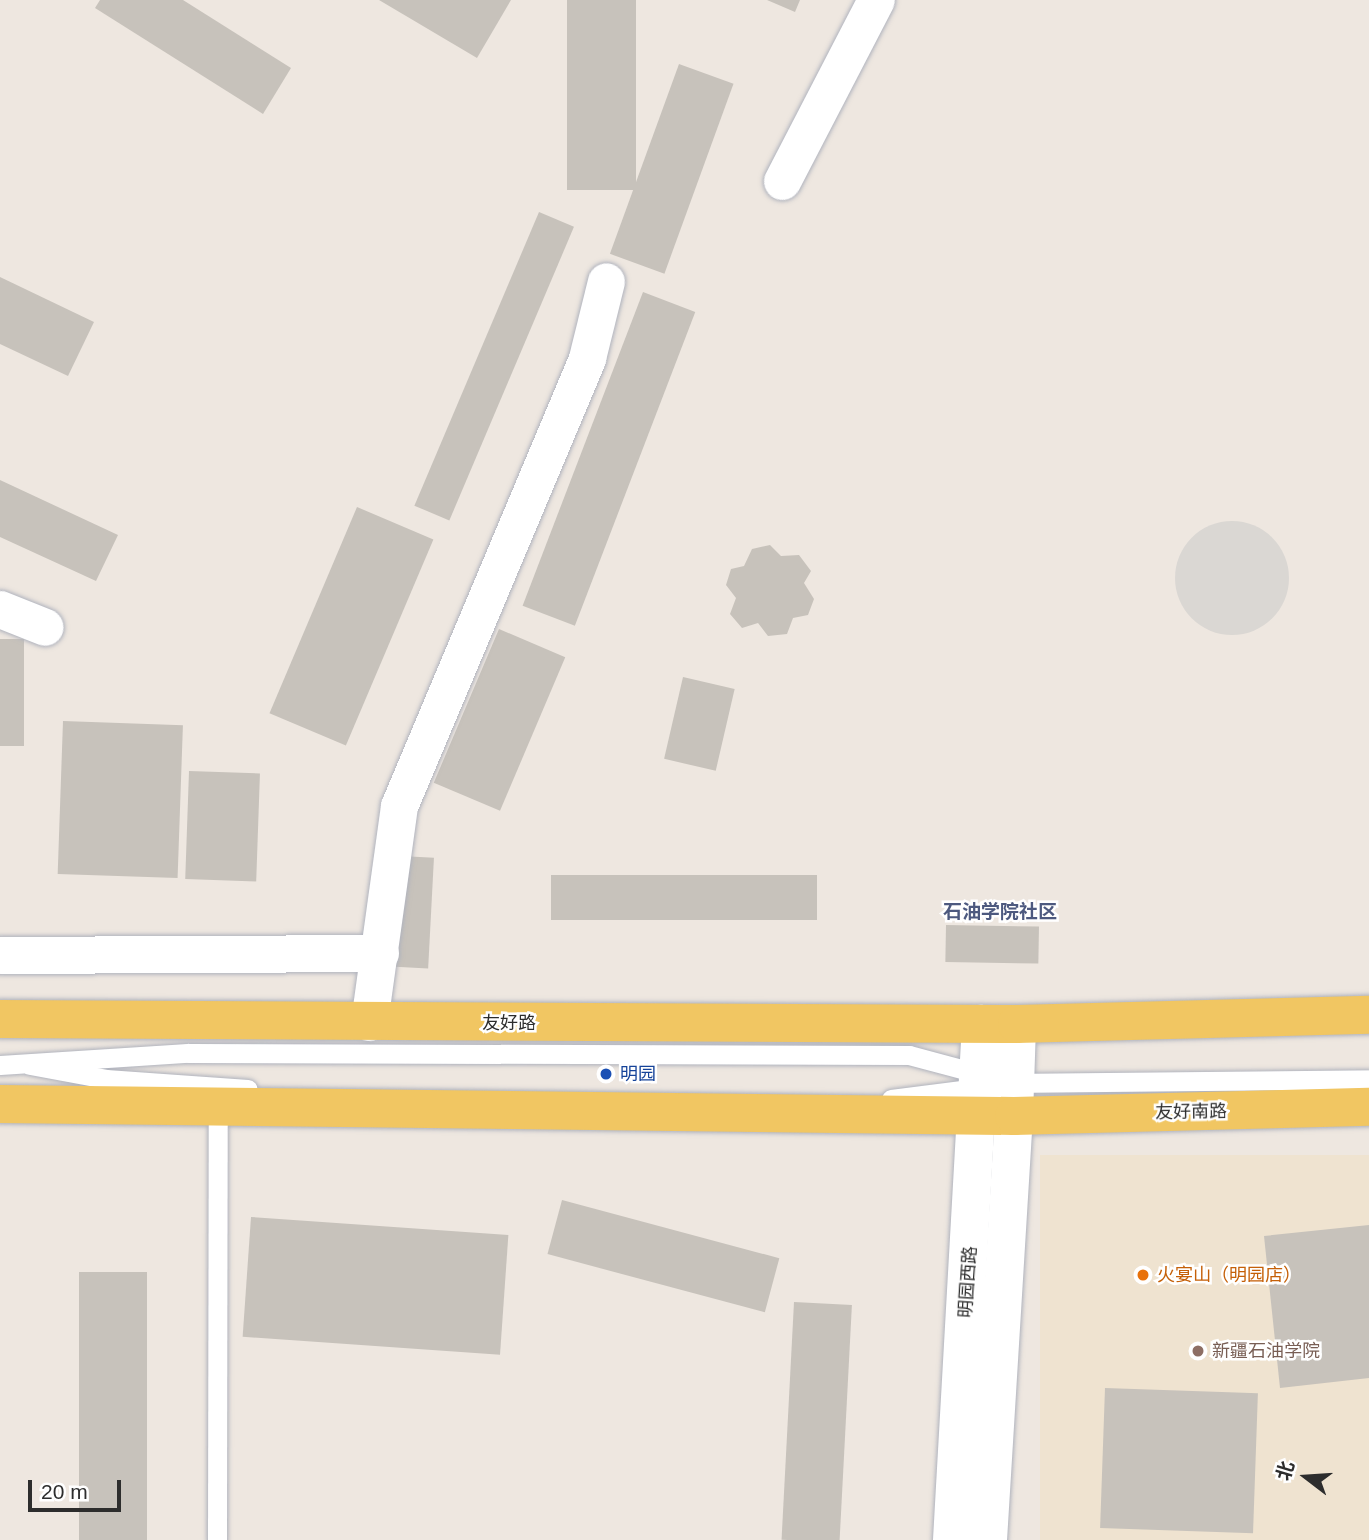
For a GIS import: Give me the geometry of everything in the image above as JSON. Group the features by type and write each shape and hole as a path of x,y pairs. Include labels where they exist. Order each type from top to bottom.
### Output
{"main road":[{"path":"999,1024 1369,1015"},
{"name":"友好路","path":"0,1019 999,1024"},
{"path":"0,1104 218,1107 993,1095"},
{"name":"友好南路","path":"993,1095 1369,1107"}],"street":[{"path":"782,181 876,0"},
{"path":"369,1022 399,806 587,358 606,281"},
{"path":"0,609 45,627"},
{"path":"0,955 380,953"},
{"path":"993,1095 999,1024"},
{"name":"明园西路","path":"952,1540 993,1095"},
{"name":"明园西路","path":"988,1540 993,1095"}],"lane":[{"path":"0,1065 188,1053 909,1055 993,1095"},
{"path":"30,1065 106,1079 305,1094 874,1101 1369,1079"},
{"path":"217,1540 218,1107"}],"shaded area":[{"path":"1232,521 1254,526 1272,538 1284,556 1289,578 1284,600 1272,618 1254,630 1232,635 1210,630 1192,618 1180,600 1175,578 1180,556 1192,538 1210,526"},
{"name":"新疆石油学院","path":"1040,1155 1369,1155 1369,1540 1040,1540"}],"building":[{"path":"100,0 183,0 291,68 263,114 95,8"},
{"path":"379,0 511,0 477,58"},
{"path":"567,0 636,0 636,190 567,190"},
{"path":"767,0 800,0 795,12"},
{"path":"679,64 734,84 664,274 610,254"},
{"path":"539,212 574,227 449,520 414,506"},
{"path":"0,277 94,322 68,376 0,344"},
{"path":"643,292 695,312 575,626 523,606"},
{"path":"0,480 118,535 96,581 0,537"},
{"path":"357,507 433,539 346,746 269,713"},
{"path":"770,545 781,556 799,555 811,571 804,583 814,599 808,615 793,618 787,634 768,636 758,623 742,628 730,614 736,598 726,585 731,569 744,566 752,549"},
{"path":"499,629 565,657 500,811 434,783"},
{"path":"0,639 24,639 24,746 0,746"},
{"path":"683,677 735,689 716,771 664,759"},
{"path":"63,721 183,725 178,878 58,874"},
{"path":"189,771 260,773 256,881 185,879"},
{"path":"401,856 434,858 428,969 395,967"},
{"path":"551,875 817,875 817,920 551,920"},
{"path":"946,925 1039,927 1038,964 945,962"},
{"path":"562,1200 779,1258 765,1312 548,1254"},
{"path":"251,1217 508,1235 500,1355 243,1337"},
{"path":"1369,1225 1369,1378 1280,1388 1264,1236"},
{"path":"79,1272 147,1272 147,1540 79,1540"},
{"path":"794,1302 852,1305 840,1540 782,1540"},
{"path":"1105,1388 1258,1393 1253,1533 1100,1528"}],"place":[{"name":"明园","path":"606,1074"},
{"name":"火宴山（明园店）","path":"1143,1275"},
{"name":"新疆石油学院","path":"1198,1351"}],"district":[{"name":"石油学院社区","path":"1000,912"}]}
